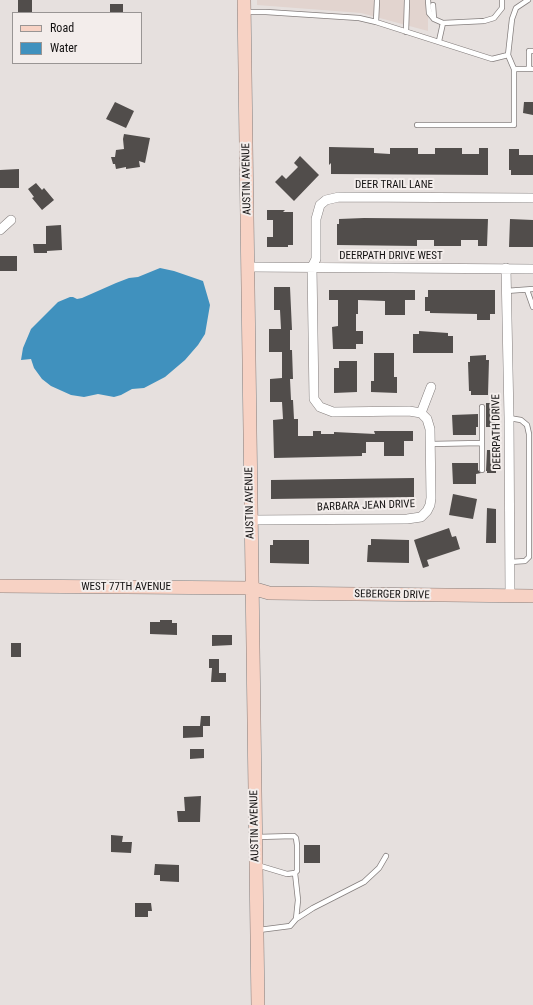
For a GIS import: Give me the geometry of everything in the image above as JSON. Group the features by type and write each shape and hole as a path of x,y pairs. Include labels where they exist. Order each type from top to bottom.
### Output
{"street":[{"name":"AUSTIN AVENUE","path":"244,6 258,1005"},
{"name":"DEER TRAIL LANE","path":"312,267 316,259 317,212 320,205 326,200 332,198 533,198"},
{"path":"0,230 11,220"},
{"name":"DEERPATH DRIVE WEST","path":"248,267 533,269"},
{"path":"312,267 314,398 320,407 332,412 402,411 421,413 431,387"},
{"name":"DEERPATH DRIVE","path":"506,268 510,596"},
{"name":"BARBARA JEAN DRIVE","path":"251,520 407,519 421,517 427,511 431,498 430,429 427,419 421,413"},
{"name":"WEST 77TH AVENUE","path":"0,586 252,588"},
{"name":"SEBERGER DRIVE","path":"252,588 269,594 533,596"}],"lane":[{"path":"376,0 376,22"},
{"path":"406,32 407,0"},
{"path":"428,0 429,13 434,20 444,23 484,21 494,18 502,8 502,0"},
{"path":"417,125 514,125 514,69 508,55 512,19 516,8 528,0"},
{"path":"433,5 434,20"},
{"path":"244,6 266,12 359,18 492,58 508,55"},
{"path":"439,42 444,23"},
{"path":"514,69 531,69 529,51 533,51"},
{"path":"506,291 533,289"},
{"path":"527,290 533,307"},
{"path":"482,407 482,470"},
{"path":"509,418 521,420 527,425 529,434 529,557 525,561 510,562"},
{"path":"430,444 482,443"},
{"path":"256,837 294,836 296,838 297,871 295,873 298,900 296,919"},
{"path":"257,930 290,926 296,919 313,908 364,882 379,868 386,856"},
{"path":"256,864 286,874 295,873"}],"shaded area":[{"path":"257,0 428,0 428,31 361,13 257,5"}],"water":[{"path":"160,268 203,281 210,305 205,334 185,360 165,377 144,388 132,389 114,397 98,394 84,397 71,395 51,386 42,379 34,368 31,359 21,360 23,348 31,329 58,302 70,297 77,299 82,298 129,278 138,277"}],"building":[{"path":"18,0 32,0 32,12 18,12"},
{"path":"110,4 123,4 123,12 110,12"},
{"path":"115,102 134,111 126,128 106,119"},
{"path":"524,102 533,102 533,115 523,113"},
{"path":"124,134 150,138 145,163 139,161 140,167 116,169 115,164 113,164 111,157 115,157 116,150 124,149"},
{"path":"329,147 374,148 374,153 390,154 390,148 418,148 418,154 435,154 435,148 462,148 462,154 479,154 479,148 488,148 488,175 331,174 331,163 329,165"},
{"path":"509,149 519,149 519,155 533,155 533,175 511,175 511,170 509,170"},
{"path":"300,156 319,175 294,201 275,182 282,175 286,179 298,167 294,163"},
{"path":"19,169 19,188 0,188 0,170"},
{"path":"36,183 42,190 44,188 54,200 42,210 32,198 34,197 28,189"},
{"path":"267,210 285,210 283,212 293,212 293,245 288,245 288,247 267,247 267,237 273,237 273,220 267,220"},
{"path":"339,219 488,219 487,246 478,246 478,240 461,240 461,246 434,246 434,240 417,240 417,246 337,245 337,224 339,224"},
{"path":"510,219 533,220 533,247 509,247"},
{"path":"61,225 62,250 47,251 47,253 34,253 33,244 46,244 46,226"},
{"path":"0,256 17,256 17,271 0,271"},
{"path":"274,287 290,287 292,330 290,330 290,350 292,350 293,379 290,379 291,400 293,400 294,419 298,419 298,436 313,436 313,431 321,431 321,434 334,434 334,432 375,434 374,431 413,431 413,441 404,441 404,456 384,456 384,442 366,442 366,453 362,453 362,456 274,458 273,420 283,419 282,402 270,402 270,379 282,378 282,352 269,352 269,329 281,329 280,310 274,310"},
{"path":"329,290 415,290 415,300 405,300 405,315 385,315 385,301 358,300 356,331 363,331 363,344 356,344 356,349 333,349 332,327 338,326 338,300 329,300"},
{"path":"428,290 495,290 495,314 490,314 490,320 477,320 477,314 430,313 430,311 425,311 425,297 428,297"},
{"path":"419,331 448,333 448,336 453,336 453,353 413,353 413,334 419,334"},
{"path":"374,353 394,353 394,377 397,377 397,393 371,392 371,381 374,381"},
{"path":"486,355 486,360 489,360 488,395 471,395 471,391 469,391 468,362 470,362 470,356"},
{"path":"339,361 357,361 357,392 334,393 334,368 339,368"},
{"path":"486,403 495,403 495,427 486,427"},
{"path":"478,414 478,427 476,427 476,435 453,435 452,415"},
{"path":"487,450 496,450 496,473 487,473 486,471"},
{"path":"452,463 478,463 478,470 481,473 476,474 476,484 453,484"},
{"path":"414,478 414,497 271,499 271,480"},
{"path":"453,494 477,499 473,519 449,515"},
{"path":"487,508 496,509 496,543 486,543"},
{"path":"449,528 452,537 456,536 460,549 427,560 429,566 423,568 414,540"},
{"path":"371,539 409,540 409,563 367,562 368,545 371,545"},
{"path":"273,540 309,540 309,564 270,563 270,545 273,545"},
{"path":"160,620 172,620 172,623 177,623 177,635 150,634 150,622 160,622"},
{"path":"212,635 232,635 232,645 212,646"},
{"path":"11,643 21,643 21,657 11,657"},
{"path":"209,659 219,659 219,673 226,673 226,682 211,682 212,668 209,668"},
{"path":"201,716 210,716 210,726 203,726 203,737 183,738 183,726 200,726"},
{"path":"190,749 204,749 204,758 190,759"},
{"path":"201,796 200,822 178,822 177,811 185,811 184,797"},
{"path":"111,835 123,836 122,842 132,842 131,853 111,852"},
{"path":"304,845 320,845 320,863 304,863"},
{"path":"155,864 179,865 179,882 160,881 160,875 154,875"},
{"path":"135,903 151,903 152,911 148,911 148,917 135,917"}]}
